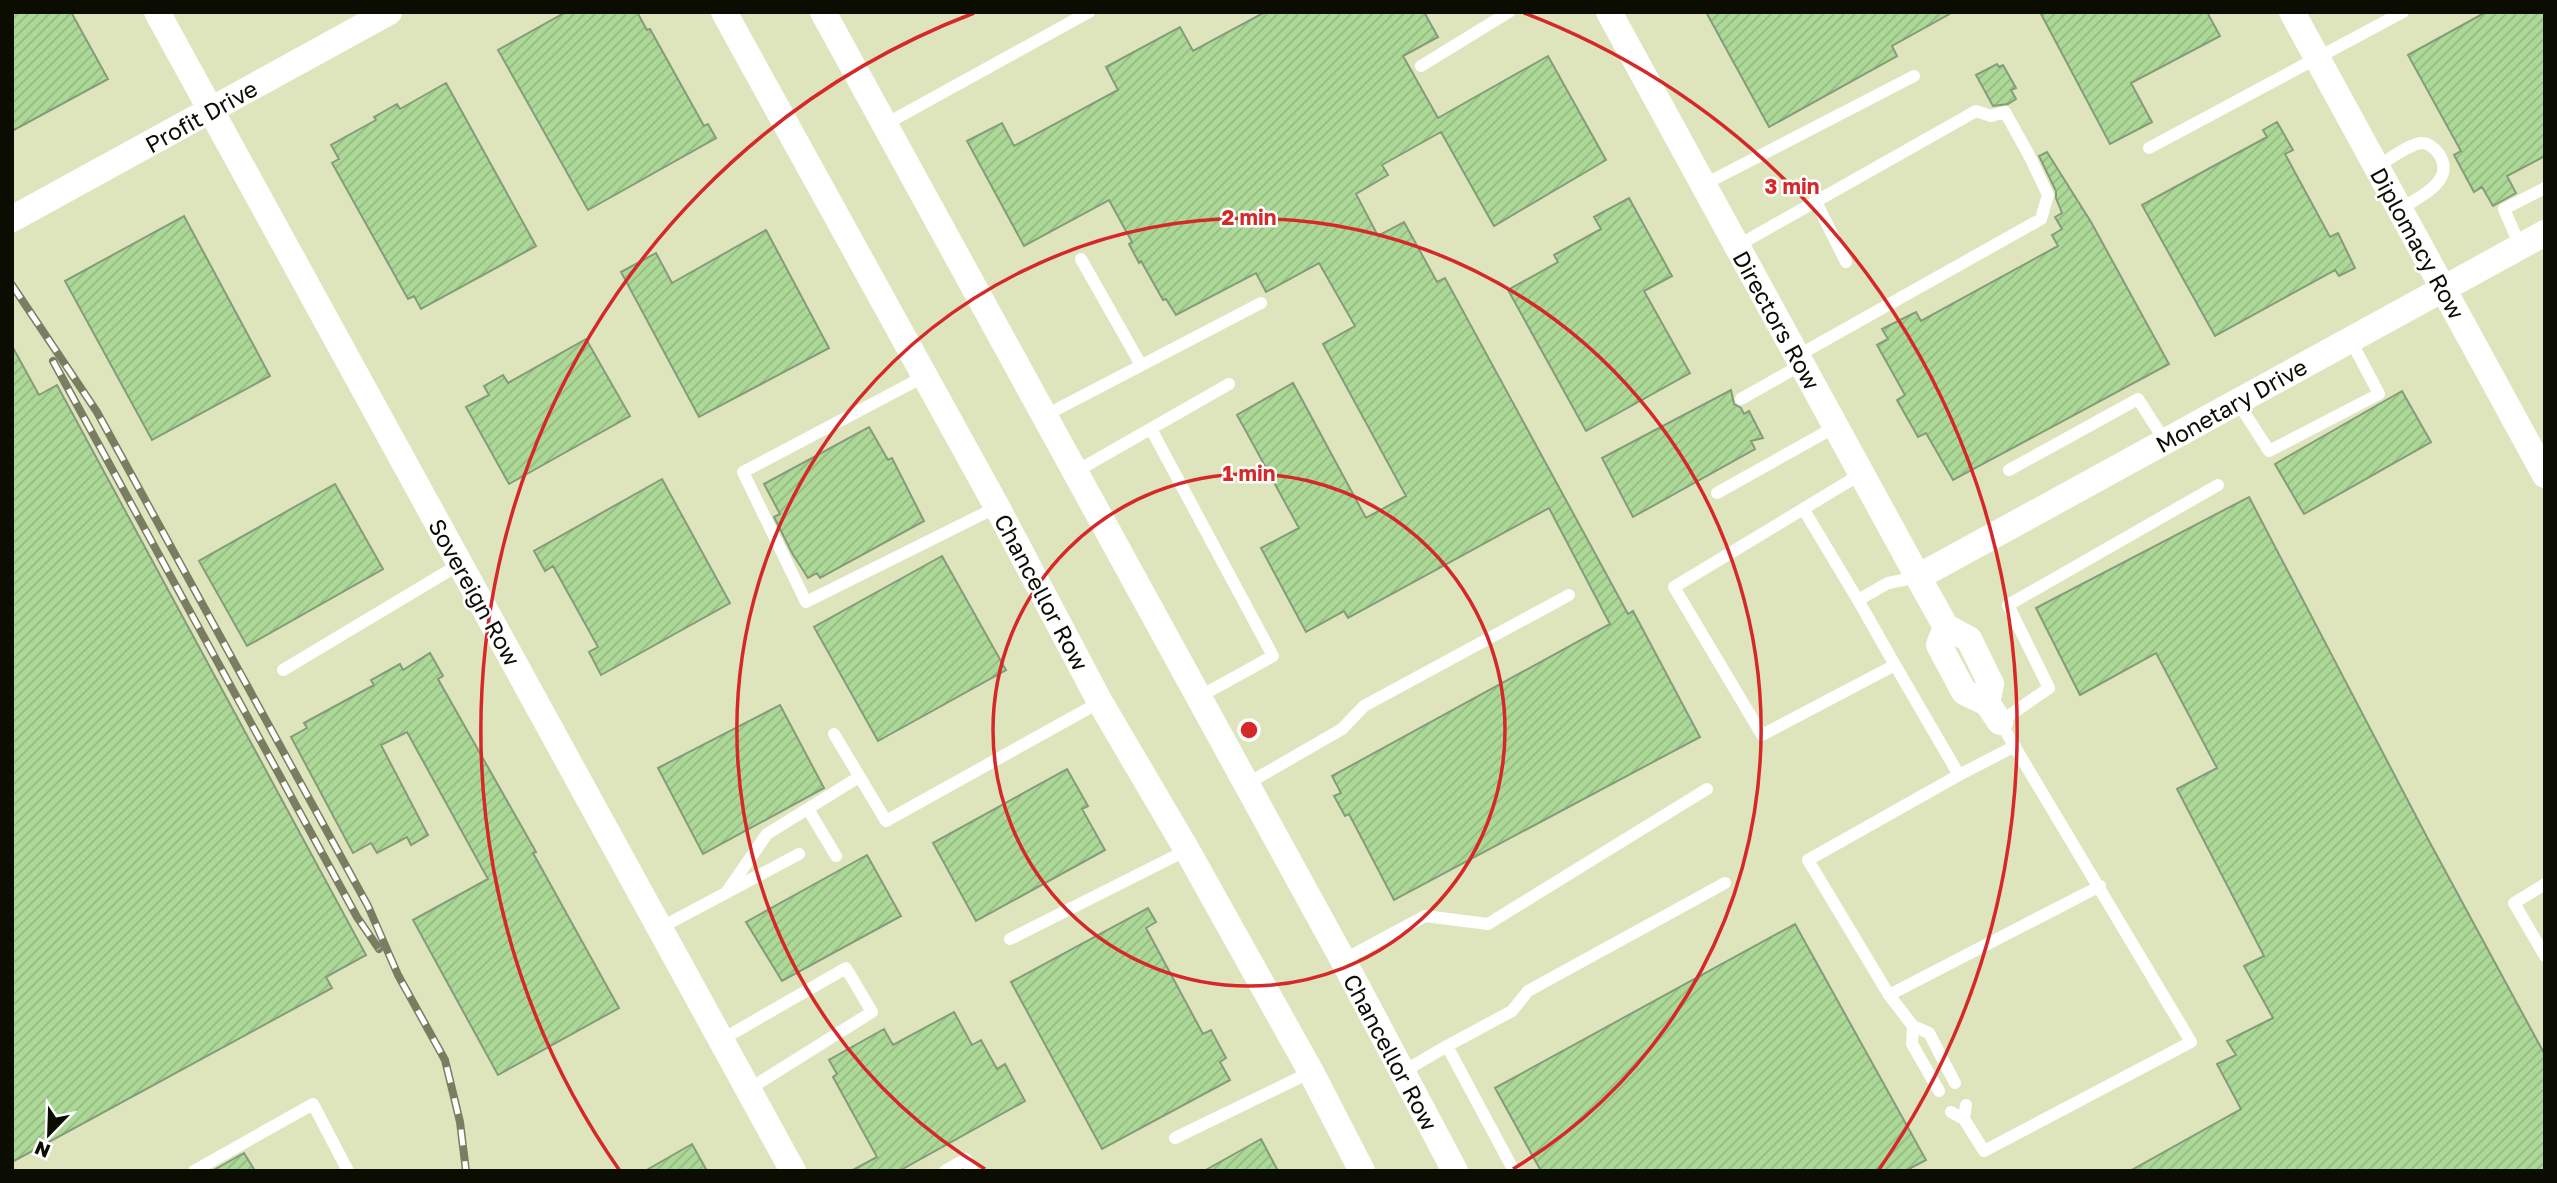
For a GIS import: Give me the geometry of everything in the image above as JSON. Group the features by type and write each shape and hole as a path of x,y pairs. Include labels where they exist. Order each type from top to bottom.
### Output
{"street":[{"name":"Sovereign Row","path":"157,12 793,1171"},
{"name":"Profit Drive","path":"12,219 389,12"},
{"name":"Chancellor Row","path":"724,12 997,507 1100,702 1187,850 1311,1072 1362,1171"},
{"name":"Chancellor Row","path":"823,12 1343,960 1455,1171"},
{"name":"Directors Row","path":"1609,12 1917,577 1946,627 1969,639 1992,684 1994,713"},
{"name":"Diplomacy Row","path":"2292,12 2545,475"},
{"name":"Monetary Drive","path":"1917,577 2545,233"}],"lane":[{"path":"883,125 1089,12"},
{"path":"1421,66 1509,12"},
{"path":"2148,148 2403,12"},
{"path":"1703,185 1913,76"},
{"path":"1737,246 1976,111 1991,116 2005,112 2048,195 2041,219 1799,360 1741,399"},
{"path":"2376,167 2420,143 2429,145 2438,154 2444,165 2442,178 2433,188 2400,209"},
{"path":"2520,246 2504,209 2545,188"},
{"path":"1816,202 1846,262"},
{"path":"1081,259 1141,365"},
{"path":"1044,416 1261,303"},
{"path":"2237,401 2269,451 2379,394 2350,339"},
{"path":"925,376 743,472 806,602 997,507"},
{"path":"1075,472 1229,384"},
{"path":"2009,470 2138,398 2165,441"},
{"path":"1717,493 1835,427"},
{"path":"1151,429 1273,656 1197,698"},
{"path":"1861,474 1674,587 1762,735 1895,665"},
{"path":"1951,1112 1965,1119 1984,1151 2191,1042 1994,713 2049,688 2008,605 2218,485"},
{"path":"1804,510 1959,775"},
{"path":"283,670 460,564"},
{"path":"1858,600 1888,583 1917,577"},
{"path":"1245,785 1342,729 1364,706 1569,595"},
{"path":"834,734 886,821 1100,702"},
{"path":"1955,1083 1928,1033 1913,1026 1889,995 1808,860 2015,746"},
{"path":"726,893 767,834 859,777"},
{"path":"1343,960 1424,916 1488,923 1707,789"},
{"path":"808,809 836,856"},
{"path":"1010,939 1187,850"},
{"path":"660,928 799,854"},
{"path":"1401,1073 1512,1011 1528,991 1725,883"},
{"path":"2545,884 2515,903 2545,956"},
{"path":"1889,995 2100,886"},
{"path":"722,1040 846,968 872,1012 748,1089"},
{"path":"1913,1026 1912,1044 1939,1091"},
{"path":"1447,1046 1514,1171"},
{"path":"1175,1138 1311,1072"},
{"path":"194,1171 313,1104 348,1171"},
{"path":"1965,1119 1966,1105"},
{"path":"945,1171 966,1159 972,1171"}],"building":[{"path":"12,12 71,12 108,79 12,131"},
{"path":"566,12 637,12 647,30 650,29 704,126 708,124 716,138 588,210 498,50"},
{"path":"1265,12 1424,12 1438,37 1403,56 1438,118 1548,56 1606,160 1494,226 1441,132 1382,165 1388,175 1356,194 1378,236 1404,222 1437,282 1445,278 1628,614 1633,611 1700,737 1394,900 1349,814 1345,816 1334,796 1341,793 1332,776 1610,624 1549,508 1348,618 1344,611 1306,632 1261,548 1299,528 1237,415 1293,383 1366,518 1406,496 1323,344 1355,326 1319,263 1266,292 1256,273 1176,315 1166,299 1163,300 1141,261 1139,263 1129,244 1132,242 1109,200 1024,246 967,141 1002,123 1014,146 1118,90 1106,67 1180,27 1193,51"},
{"path":"1706,12 1953,12 1892,46 1897,56 1769,127"},
{"path":"2040,12 2207,12 2220,36 2131,83 2152,122 2110,144"},
{"path":"2486,12 2545,12 2545,156 2507,176 2516,193 2493,206 2482,187 2474,192 2454,155 2461,151 2408,55"},
{"path":"1997,64 1999,67 2003,65 2016,88 2011,90 2016,99 2008,104 1993,106 1976,75"},
{"path":"446,83 536,246 421,309 414,296 408,299 332,163 339,159 331,145 376,120 374,117 397,104 400,109"},
{"path":"2277,122 2293,150 2285,154 2330,237 2338,233 2355,268 2339,276 2335,270 2215,336 2142,205 2267,137 2263,130"},
{"path":"2047,152 2091,222 2169,364 1953,480 1926,433 1918,437 1897,400 1905,395 1877,345 1888,339 1882,329 1916,312 1921,321 2058,246 2052,235 2062,229 2055,217 2062,213 2056,191 2039,156"},
{"path":"1629,198 1672,276 1644,291 1690,373 1586,431 1508,290 1558,262 1554,255 1601,229 1594,217"},
{"path":"184,216 270,376 152,440 65,281"},
{"path":"766,230 829,348 699,417 621,272 656,253 672,283"},
{"path":"586,339 630,416 509,484 466,407 489,395 484,386 503,375 508,383"},
{"path":"12,346 39,395 57,385 366,955 326,977 332,988 12,1162"},
{"path":"1731,390 1734,404 1741,408 1744,414 1749,411 1763,438 1751,441 1755,449 1633,517 1602,458"},
{"path":"2402,391 2431,442 2304,514 2275,464"},
{"path":"869,427 888,460 892,458 924,521 820,578 817,573 808,578 774,517 780,514 764,484"},
{"path":"662,479 730,603 601,675 589,652 598,647 553,566 545,571 534,551"},
{"path":"335,484 383,569 247,646 199,561"},
{"path":"2249,497 2429,841 2545,1055 2545,1171 2130,1171 2241,1109 2217,1064 2236,1055 2227,1041 2273,1018 2244,966 2264,956 2177,789 2217,768 2156,653 2080,695 2036,608"},
{"path":"942,556 1006,670 878,741 814,627"},
{"path":"430,653 443,676 438,679 536,852 533,853 619,1008 498,1075 413,920 488,879 407,732 381,745 428,835 411,845 407,837 377,853 371,843 353,853 291,737 307,728 304,723 374,685 371,680 400,664 403,670"},
{"path":"780,705 824,788 703,854 658,768"},
{"path":"1067,769 1088,806 1082,809 1105,850 976,921 933,843"},
{"path":"867,855 901,916 782,981 746,922"},
{"path":"1148,908 1156,922 1146,928 1203,1034 1211,1030 1226,1058 1220,1062 1230,1080 1102,1149 1011,982"},
{"path":"1795,924 1926,1160 1905,1171 1541,1171 1495,1088"},
{"path":"954,1012 972,1045 981,1040 997,1069 1005,1064 1025,1101 899,1171 851,1171 877,1157 833,1077 837,1074 829,1060 884,1029 893,1045"},
{"path":"1261,1139 1278,1171 1204,1171"},
{"path":"692,1144 707,1171 645,1171"},
{"path":"244,1153 255,1171 212,1171"}],"railway":[{"path":"12,285 97,412 368,906 398,975 445,1060 460,1122 466,1171"},
{"path":"53,361 357,917 379,949"}]}
